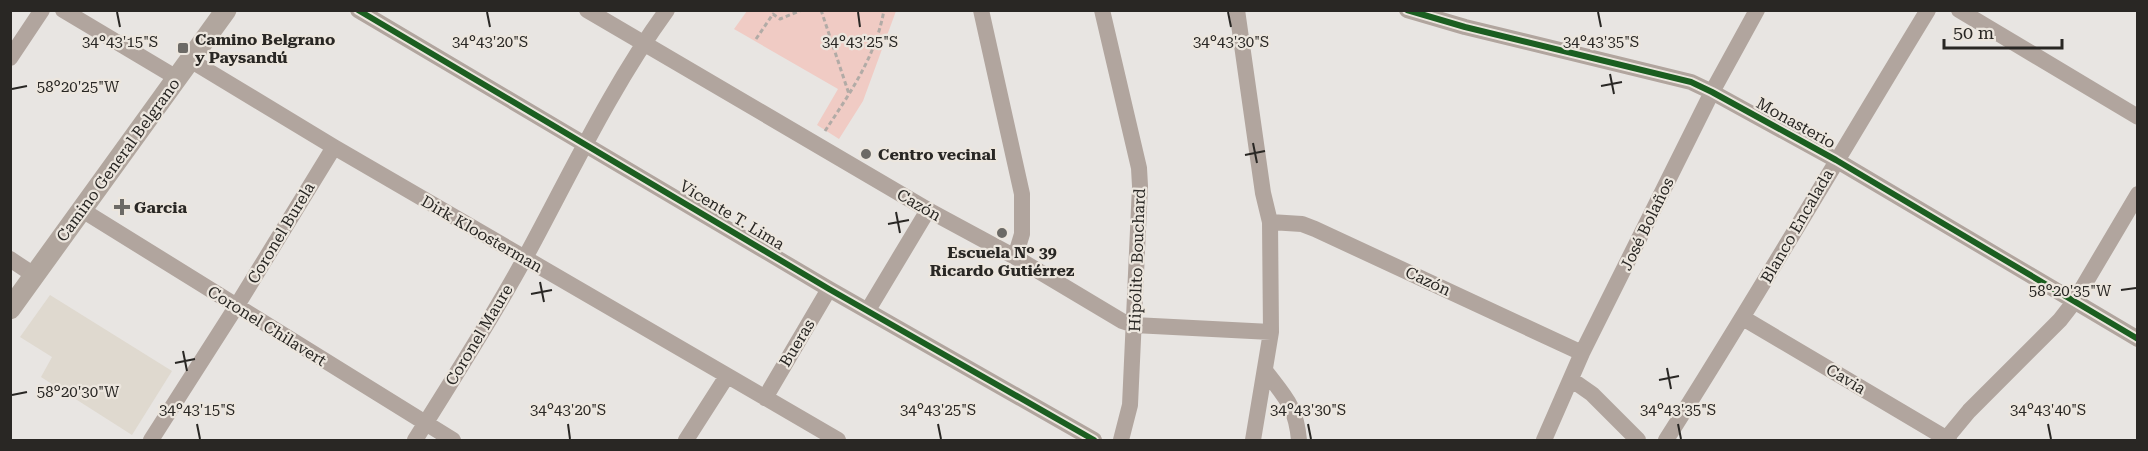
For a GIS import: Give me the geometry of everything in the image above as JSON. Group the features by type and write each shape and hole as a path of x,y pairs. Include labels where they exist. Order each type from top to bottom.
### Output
{"main road":[{"name":"Camino General Belgrano","path":"10,309 226,10"}],"street":[{"path":"10,58 42,10"},
{"path":"63,10 177,78"},
{"name":"Cazón","path":"587,10 1122,321 1134,325 1272,332"},
{"name":"Coronel Maure","path":"415,441 525,258 584,144 642,44 667,10"},
{"path":"981,10 1022,194 1022,234 1015,257"},
{"name":"Hipólito Bouchard","path":"1102,10 1139,168 1141,203 1130,405 1120,441"},
{"path":"1237,10 1263,193 1270,222 1272,332 1253,441"},
{"name":"Monasterio","path":"1407,10 1476,30 1691,82 1836,160 2138,339"},
{"name":"José Bolaños","path":"1544,441 1582,353 1712,92 1757,10"},
{"name":"Blanco Encalada","path":"1666,441 1743,318 1928,10"},
{"path":"1959,10 2138,117"},
{"name":"Vicente T. Lima","path":"369,13 584,144 1094,441"},
{"name":"Dirk Kloosterman","path":"190,60 334,147 837,441"},
{"name":"Coronel Burela","path":"151,441 334,147"},
{"path":"1947,440 1969,411 2060,320 2074,302 2138,194"},
{"name":"Coronel Chilavert","path":"82,210 453,441"},
{"path":"868,310 928,210"},
{"name":"Cazón","path":"1270,222 1302,224 1315,229 1582,353"},
{"path":"10,260 34,275"},
{"name":"Bueras","path":"765,398 830,289"},
{"name":"Cavia","path":"1743,318 1947,440"},
{"path":"1266,372 1294,409 1299,441"},
{"path":"686,441 727,376"},
{"path":"1572,380 1592,394 1638,441"}],"path":[{"path":"756,39 772,14 780,19 802,10"},
{"path":"821,10 849,94"},
{"path":"816,145 870,56 882,26 884,10"}],"shaded area":[{"path":"747,11 896,11 863,101 839,139 817,125 838,89 734,29"},
{"path":"50,295 172,371 132,435 41,377 52,357 20,337"}],"cycle path":[{"path":"358,10 829,289 1094,440"},
{"path":"1407,10 1465,27 1691,82 1836,160 2138,339"}],"place":[{"name":"Camino Belgrano y Paysandú","path":"183,48"},
{"name":"Centro vecinal","path":"866,154"},
{"name":"Garcia","path":"122,207"},
{"name":"Escuela Nº 39 Ricardo Gutiérrez","path":"1002,233"}]}
